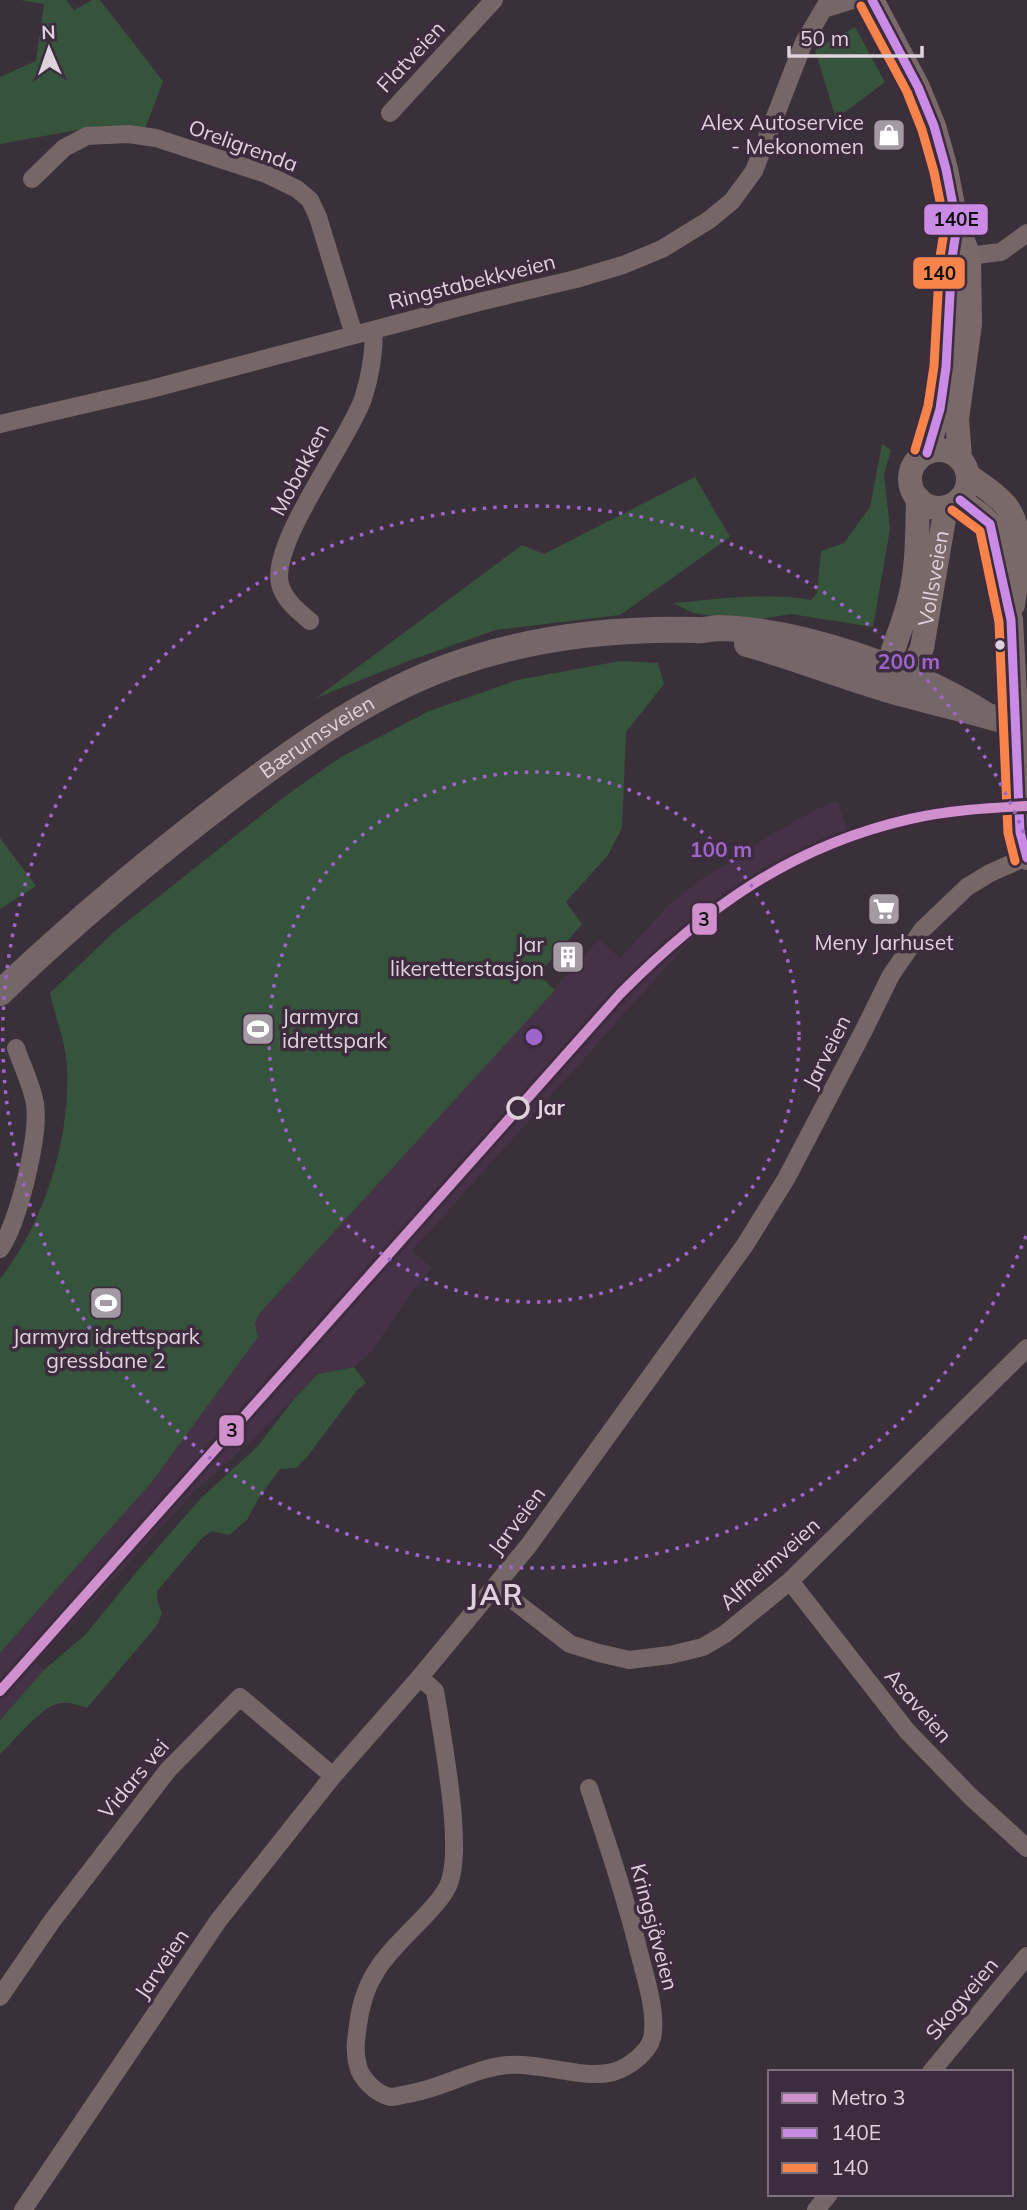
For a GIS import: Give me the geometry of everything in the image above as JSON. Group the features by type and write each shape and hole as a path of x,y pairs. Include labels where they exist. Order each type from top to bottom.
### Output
{"main road":[{"path":"872,0 918,87 934,126 957,226 970,324 957,419 965,492 953,503 936,508 918,498 911,484 911,475 914,465 927,453 940,409 961,257"},
{"path":"927,453 942,450 964,467"},
{"name":"Vollsveien","path":"964,467 998,498 1011,513 1015,523 1018,556 1011,620 1020,749 1019,826 1027,858"},
{"name":"Vollsveien","path":"893,677 910,600 916,552 918,498"},
{"name":"Vollsveien","path":"893,677 922,648 953,503 990,524 1011,620"},
{"name":"Bærumsveien","path":"0,993 181,835 307,742 413,681 451,666 537,641 618,630 702,631 714,637 893,677 953,709 983,713 1020,749"}],"street":[{"name":"Flatveien","path":"390,113 494,0"},
{"name":"Ringstabekkveien","path":"0,424 151,389 624,265 662,249 709,220 732,201 754,172 815,20 826,5 853,0"},
{"name":"Oreligrenda","path":"32,179 64,148 87,136 128,134 156,138 276,179 297,189 310,200 318,218 354,335"},
{"path":"961,257 1001,252 1027,233"},
{"name":"Mobakken","path":"310,621 288,601 280,584 279,563 289,537 362,400 374,353 374,330"},
{"name":"Jarveien","path":"23,2210 218,1921 333,1776 529,1545 745,1245 792,1168 891,975 922,930 967,887 990,873 1027,858"},
{"path":"0,1249 6,1241 24,1186 36,1127 35,1104 16,1048"},
{"name":"Alfheimveien","path":"496,1587 570,1644 629,1660 670,1655 703,1647 725,1634 790,1581 1027,1348"},
{"name":"Asaveien","path":"790,1581 907,1731 970,1796 1027,1848"},
{"name":"Kringsjåveien","path":"420,1676 435,1691 454,1831 454,1866 448,1886 436,1904 383,1959 369,1980 360,2006 355,2052 360,2074 370,2085 390,2097 419,2092 489,2068 512,2065 596,2073 614,2072 640,2056 652,2039 652,2009 630,1915 589,1788"},
{"name":"Vidars vei","path":"0,1997 52,1920 168,1770 240,1697 333,1776"},
{"name":"Skogveien","path":"933,2070 1027,1956"},
{"path":"816,2210 827,2196"}],"shaded area":[{"path":"837,801 852,843 767,881 725,911 684,947 412,1251 432,1268 409,1296 371,1352 354,1367 318,1374 253,1439 194,1492 37,1662 44,1670 0,1720 0,1653 151,1483 258,1332 255,1322 259,1314 599,939 620,958 669,905 703,878 727,864 729,859 815,810"}],"green space":[{"path":"20,0 66,0 74,10 92,0 100,0 163,81 145,129 94,127 0,144 0,77 36,61 44,4"},
{"path":"855,27 885,82 836,119 815,50"},
{"path":"882,444 891,450 884,474 890,529 873,627 791,614 748,621 693,613 673,603 760,596 811,600 817,593 821,551 844,543 870,507"},
{"path":"695,477 730,537 620,615 496,630 316,698 522,545 544,554"},
{"path":"620,661 658,663 664,684 626,732 622,828 608,855 566,902 582,924 538,975 555,990 259,1314 255,1323 258,1337 151,1483 0,1653 0,1279 30,1232 42,1206 52,1179 64,1123 67,1067 50,993 114,932 288,794 341,757 427,712 517,680"},
{"path":"0,838 36,886 0,909"},
{"path":"354,1367 366,1383 358,1389 296,1468 280,1469 260,1496 247,1520 229,1535 212,1531 202,1538 157,1591 162,1613 158,1624 87,1708 67,1703 54,1705 33,1720 0,1754 0,1720 44,1670 86,1634 201,1498 257,1447 295,1398 318,1374"}],"metro line":[{"name":"3","path":"0,1691 620,994 684,935 717,908 752,885 826,846 867,831 924,816 1027,806"}],"transit line":[{"name":"140E","path":"872,0 918,87 934,126 957,226 952,258 946,367 940,409 927,453"},
{"name":"140","path":"861,6 907,92 922,130 945,226 940,257 934,366 928,406 915,450"},
{"name":"140E","path":"960,500 990,524 1011,620 1020,832 1027,858"},
{"name":"140","path":"952,510 980,531 999,622 1008,833 1015,861"}],"place":[{"name":"Alex Autoservice - Mekonomen","path":"889,135"},
{"name":"Meny Jarhuset","path":"884,909"},
{"name":"Jar likeretterstasjon","path":"568,957"},
{"name":"Jarmyra idrettspark","path":"258,1029"},
{"name":"Jar","path":"518,1108"},
{"name":"Jarmyra idrettspark gressbane 2","path":"106,1303"}],"district":[{"name":"JAR","path":"496,1595"}]}
